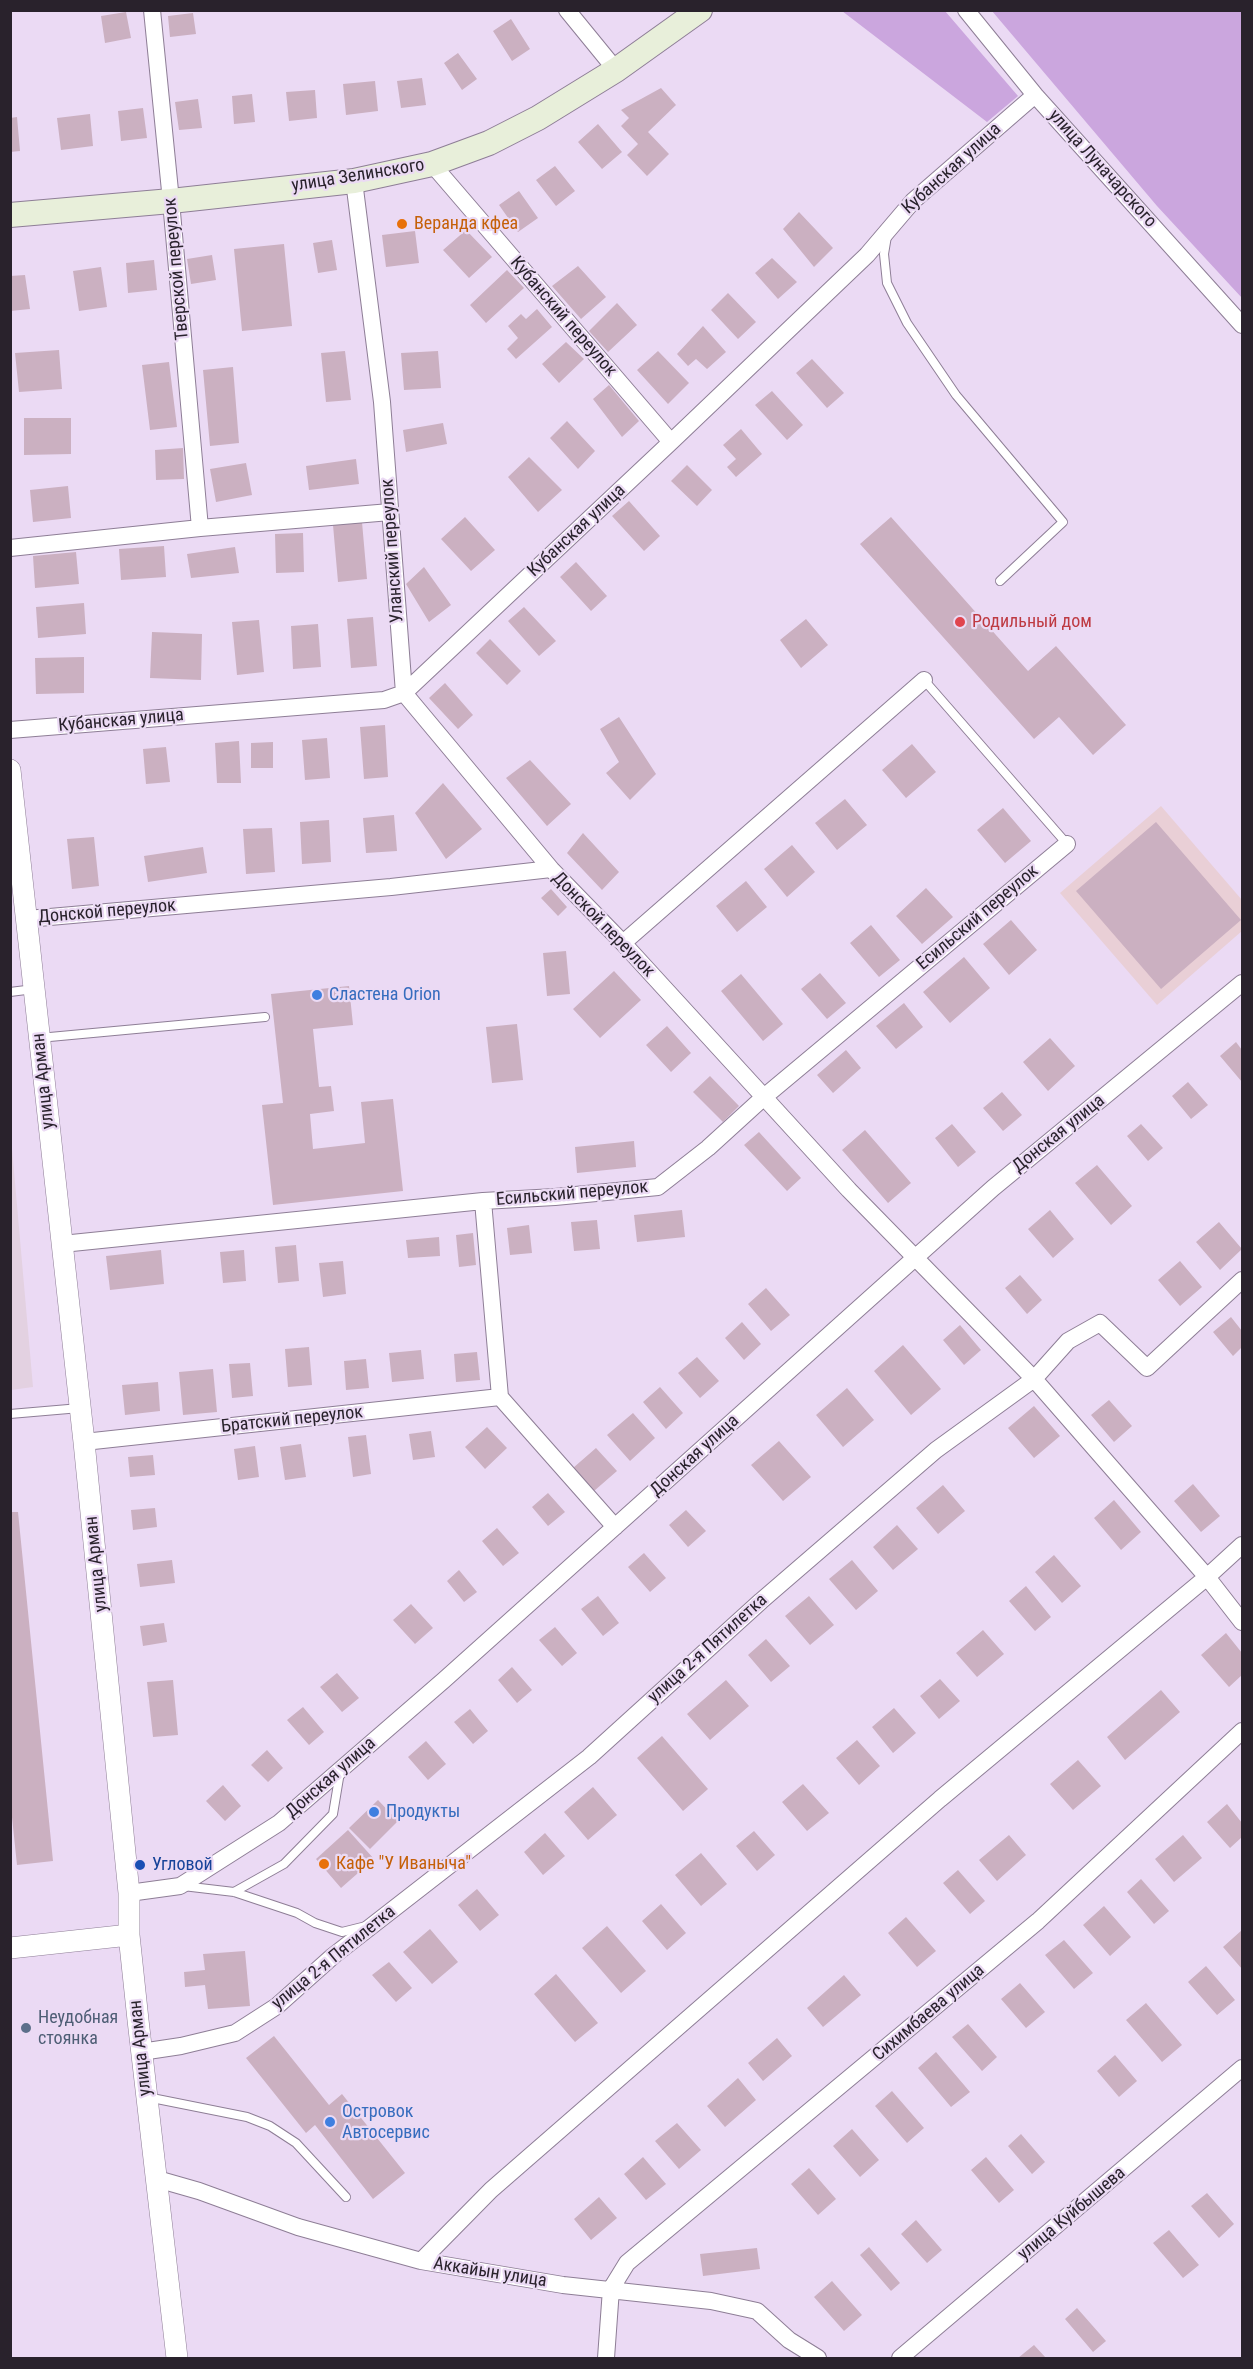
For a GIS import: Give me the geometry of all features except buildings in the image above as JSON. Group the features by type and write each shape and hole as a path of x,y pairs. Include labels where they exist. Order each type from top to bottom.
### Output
{"main road":[{"name":"улица Зелинского","path":"10,215 171,201 354,181 432,164 462,155 538,118 616,70 700,10"}],"street":[{"name":"Тверской переулок","path":"152,10 200,528"},
{"path":"567,10 616,70"},
{"name":"улица Луначарского","path":"966,10 1035,95 1242,325"},
{"name":"Кубанская улица","path":"10,730 384,700 404,693 867,255 913,201 1035,95"},
{"name":"Кубанский переулок","path":"432,164 671,442"},
{"name":"Уланский переулок","path":"354,181 382,402 404,693"},
{"path":"10,548 200,528 390,512"},
{"path":"623,943 924,680"},
{"path":"404,693 550,869"},
{"name":"улица Арман","path":"10,770 16,862 27,919 38,1038 84,1442 129,1893 129,1935 141,2052 177,2358"},
{"name":"Есильский переулок","path":"62,1244 483,1201 658,1187 708,1148 764,1098 1067,843"},
{"name":"Донской переулок","path":"27,919 550,869 623,943 764,1098 915,1258 1034,1379 1208,1577 1242,1622"},
{"name":"Донская улица","path":"129,1893 180,1886 279,1823 615,1527 993,1188 1242,983"},
{"path":"483,1201 500,1397 615,1527"},
{"name":"улица 2-я Пятилетка","path":"141,2052 181,2046 235,2033 277,2006 333,1956 589,1757 761,1601 927,1458 1034,1379 1068,1341 1100,1323 1148,1368 1242,1280"},
{"name":"Братский переулок","path":"84,1442 500,1397"},
{"path":"421,2261 491,2190 922,1815 1208,1577 1242,1545"},
{"name":"Сихимбаева улица","path":"611,2289 627,2263 1038,1921 1242,1731"},
{"path":"10,1948 129,1935"},
{"name":"улица Куйбышева","path":"900,2358 1242,2068"},
{"name":"Аккайын улица","path":"157,2179 199,2191 298,2227 421,2261 563,2285 711,2301 757,2311 789,2340 818,2358"},
{"path":"606,2358 611,2289"}],"lane":[{"path":"889,230 884,254 887,283 907,323 956,395 1063,522 1000,582"},
{"path":"924,680 1067,843"},
{"path":"10,992 34,989"},
{"path":"38,1038 265,1017"},
{"path":"10,1414 80,1408"},
{"path":"234,1892 284,1864 333,1814 340,1770"},
{"path":"180,1886 234,1892 288,1910 315,1923 342,1932 374,1924"},
{"path":"147,2097 247,2117 270,2126 296,2143 346,2197"}],"shaded area":[{"path":"842,11 945,11 1018,96 987,122"},
{"path":"992,11 1242,11 1242,298 1157,206"},
{"path":"1161,806 1242,900 1242,931 1157,1005 1060,893"},
{"path":"11,1137 33,1387 10,1390"}],"place":[{"name":"Веранда кфеа","path":"402,224"},
{"name":"Родильный дом","path":"960,622"},
{"name":"Сластена Orion","path":"317,995"},
{"name":"Продукты","path":"374,1812"},
{"name":"Кафе \"У Иваныча\"","path":"324,1864"},
{"name":"Угловой","path":"140,1865"},
{"name":"Неудобная стоянка","path":"26,2028"},
{"name":"Островок Автосервис","path":"330,2122"}]}
